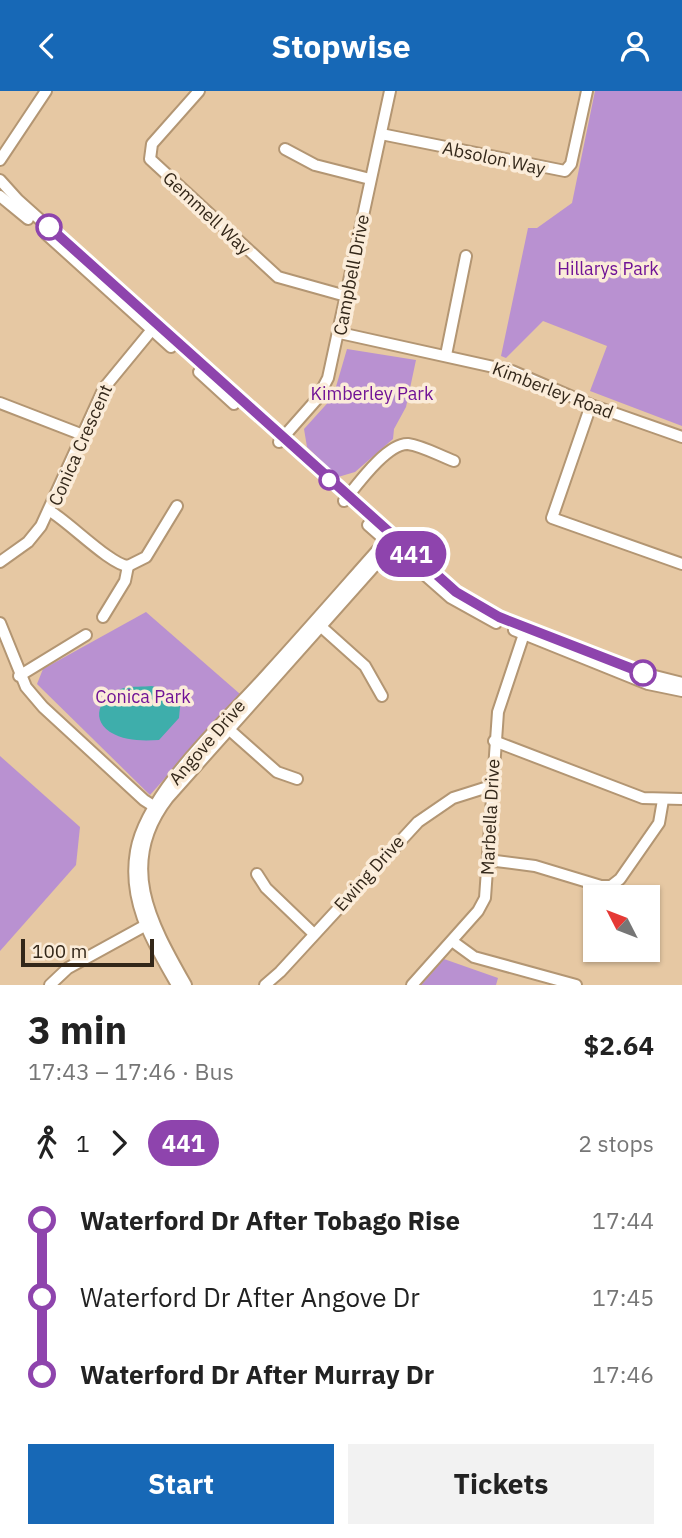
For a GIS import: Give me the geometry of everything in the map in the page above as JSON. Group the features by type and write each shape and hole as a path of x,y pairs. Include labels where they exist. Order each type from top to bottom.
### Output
{"street":[{"path":"0,160 46,91"},
{"name":"Gemmell Way","path":"199,91 152,144 150,159 278,277 346,296"},
{"name":"Campbell Drive","path":"280,440 322,392 340,333 390,91"},
{"name":"Absolon Way","path":"381,134 565,171 571,164 587,91"},
{"path":"285,149 315,165 370,179"},
{"path":"0,180 18,200 155,327 462,606 648,684 682,691"},
{"path":"0,196 155,327"},
{"path":"446,355 466,256"},
{"name":"Conica Crescent","path":"0,562 29,542 50,511 108,381 155,327"},
{"name":"Kimberley Road","path":"340,333 512,371 591,405 682,437"},
{"path":"0,403 83,435"},
{"path":"591,405 552,517 682,564"},
{"path":"345,499 386,454 399,445 416,446 454,461"},
{"path":"50,511 76,528 119,564 128,566 146,557 177,506"},
{"name":"Angove Drive","path":"177,985 148,924 134,882 141,833 156,808 225,727 391,541"},
{"path":"103,617 125,581 128,566"},
{"path":"0,623 19,676 43,708 156,808"},
{"path":"318,624 365,666 382,696"},
{"path":"525,631 643,673 682,683"},
{"name":"Marbella Drive","path":"412,985 482,904 488,860 494,741 501,698 525,631"},
{"path":"19,676 86,635"},
{"path":"225,727 277,772 297,779"},
{"path":"494,741 634,795 663,800 682,799"},
{"name":"Ewing Drive","path":"265,985 418,822 453,798 491,786"},
{"path":"488,860 535,866 601,886 611,886 620,879 656,828 663,800"},
{"path":"257,874 265,888 314,934"},
{"path":"50,985 68,968 148,924"},
{"name":"Angove Drive","path":"148,924 186,985"},
{"path":"452,941 474,957 549,982 576,985"}],"green space":[{"name":"Hillarys Park","path":"595,91 682,91 682,426 590,391 607,346 543,321 506,358 501,356 528,228 537,228 572,203"},
{"name":"Kimberley Park","path":"347,349 416,360 406,407 394,429 393,439 355,472 338,477 307,447 304,429 333,397"},
{"name":"Conica Park","path":"146,612 240,694 150,795 37,684 43,669"},
{"path":"0,756 80,827 76,865 0,951"},
{"path":"444,959 498,978 496,985 421,985"}],"water":[{"path":"152,686 181,696 179,718 159,740 128,739 103,726 99,713 110,695 124,688"}],"bus line":[{"name":"441","path":"49,227 463,598 510,622 643,673"}]}
